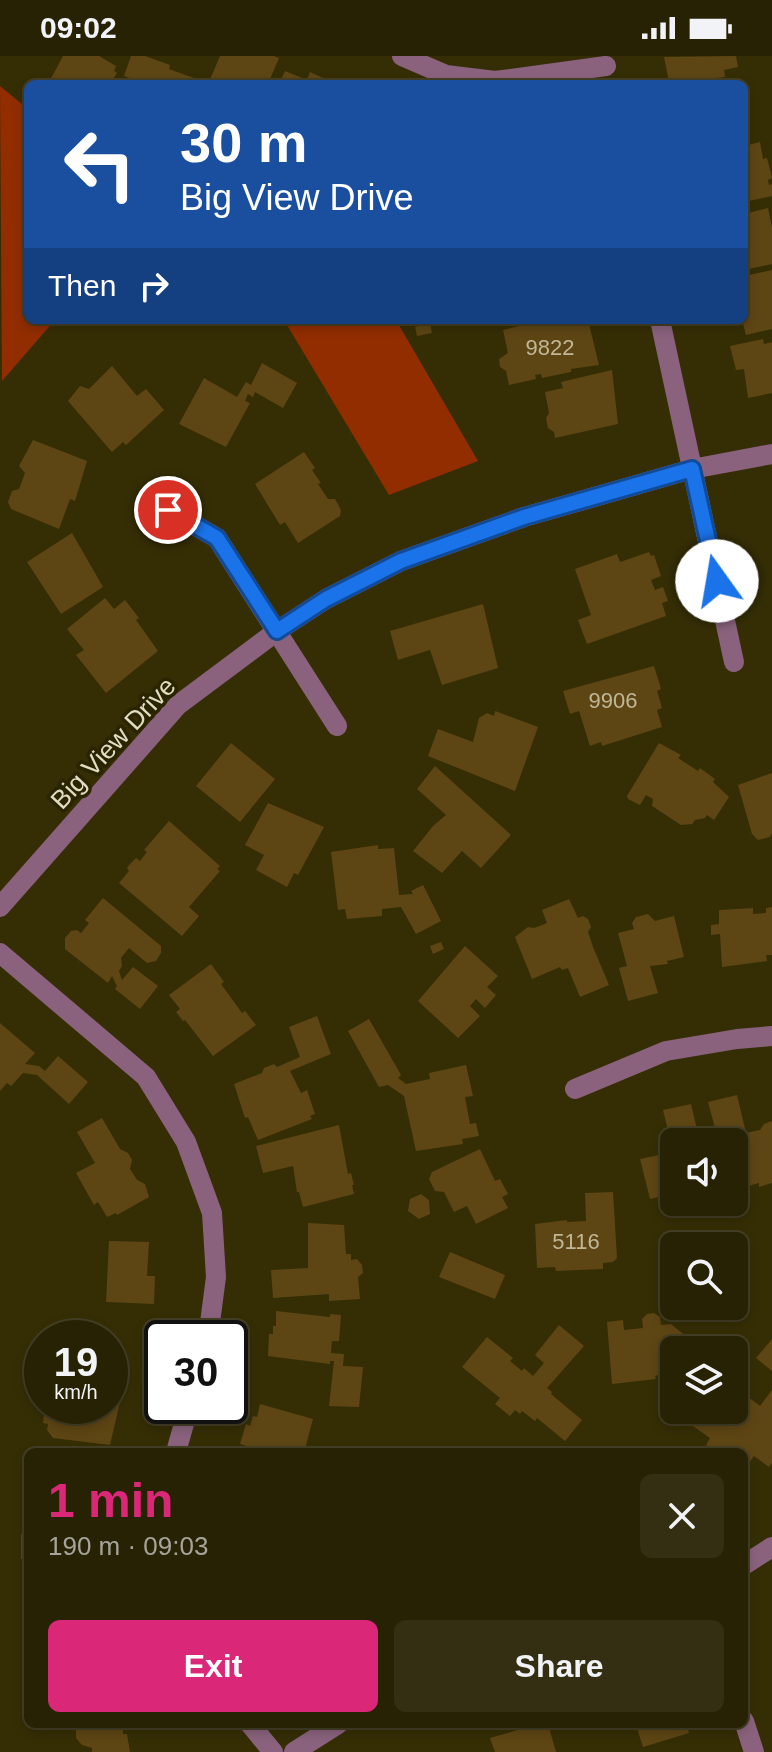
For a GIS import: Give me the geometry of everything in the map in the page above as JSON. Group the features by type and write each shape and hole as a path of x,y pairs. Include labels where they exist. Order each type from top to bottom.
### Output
{"street":[{"path":"402,56 446,75 487,80"},
{"path":"504,80 606,69"},
{"path":"661,324 734,662"},
{"name":"Big View Drive","path":"0,907 178,705 277,631 326,599 401,561 524,517 692,469 772,454"},
{"path":"168,510 217,538 337,726"},
{"path":"0,953 146,1077 186,1142 212,1213 216,1277 210,1320"},
{"path":"575,1089 666,1051 772,1036"},
{"path":"177,1448 184,1424"},
{"path":"748,1562 772,1547"},
{"path":"253,1728 273,1752"},
{"path":"294,1752 332,1728"},
{"path":"746,1728 754,1752"}],"shaded area":[{"path":"0,86 24,106 24,324 52,324 2,381"},
{"path":"286,324 398,324 478,461 389,495"}],"building":[{"path":"63,56 99,56 116,66 114,71 117,73 113,80 50,80"},
{"path":"131,56 145,56 194,78 135,80 124,76"},
{"path":"220,56 279,58 270,80 210,80"},
{"path":"736,56 738,67 724,70 725,77 669,80 664,57"},
{"path":"285,71 307,80 281,80"},
{"path":"310,72 327,80 307,80"},
{"path":"760,142 763,159 767,158 772,178 768,180 769,185 772,184 772,196 748,201 748,145"},
{"path":"768,208 772,227 772,264 748,269 748,213"},
{"path":"772,270 772,329 746,335 743,324 748,324 748,275"},
{"path":"430,324 432,333 417,336 415,327"},
{"path":"527,324 589,324 599,365 542,378 541,374 535,375 536,379 509,385 499,359 508,353 503,330"},
{"path":"763,339 764,344 772,342 772,393 748,398 744,369 736,370 730,346"},
{"path":"262,363 297,383 283,408 255,392 253,397 248,394 245,401 250,403 226,447 179,424 204,378 237,397 246,382 251,385"},
{"path":"112,366 137,396 146,389 164,410 126,445 123,442 112,452 68,401 80,386 89,389"},
{"path":"612,370 618,424 555,438 554,432 548,428 545,392 563,388 561,382"},
{"path":"33,440 87,461 75,501 70,499 59,529 11,509 8,502 12,491 19,489 25,473 19,466"},
{"path":"304,452 315,468 312,470 321,483 318,484 328,499 335,499 341,510 340,516 298,543 285,522 280,525 255,484"},
{"path":"72,533 103,587 61,614 27,562"},
{"path":"649,552 651,556 654,555 661,576 651,580 655,590 663,587 668,601 662,603 666,616 587,644 578,620 591,615 575,569 617,554 620,562"},
{"path":"105,598 114,609 125,600 158,651 106,693 76,655 84,650 67,629"},
{"path":"483,604 498,668 442,685 430,650 398,660 390,631"},
{"path":"654,666 661,689 657,691 662,708 657,710 662,727 602,746 601,742 590,746 579,711 570,714 563,691"},
{"path":"495,711 538,727 515,791 428,756 438,729 473,742 479,718 487,713 494,716"},
{"path":"231,743 275,779 240,822 196,786"},
{"path":"659,743 681,755 678,758 698,771 700,768 715,779 713,782 729,797 714,820 707,815 692,824 681,825 652,806 653,799 646,795 640,805 628,799"},
{"path":"435,766 511,835 481,868 462,851 442,873 413,851 446,815 417,789"},
{"path":"772,773 772,833 770,837 758,840 752,834 738,785"},
{"path":"268,803 324,827 298,875 294,873 287,887 256,870 264,855 245,845"},
{"path":"169,821 220,866 217,869 220,871 189,907 199,916 182,936 119,883 129,871 127,868 130,864 136,858 140,861 147,852 144,850"},
{"path":"378,845 378,849 394,848 399,895 413,894 411,891 423,885 441,921 416,934 401,907 382,909 382,916 347,919 345,909 338,910 331,852"},
{"path":"103,898 161,946 156,961 147,963 129,948 121,958 119,971 122,980 133,967 158,986 140,1009 115,989 117,986 112,976 108,983 65,949 65,938 71,931 81,933 89,923 85,920"},
{"path":"569,899 578,918 583,916 588,919 591,927 588,932 609,985 580,997 568,968 562,970 560,967 532,979 515,937 528,927 547,923 542,910"},
{"path":"772,907 772,955 766,955 767,961 722,967 720,934 711,935 711,925 719,924 719,910 753,908 753,914 766,913 766,908"},
{"path":"648,914 655,921 674,916 684,957 667,961 668,964 650,966 658,993 628,1001 619,968 627,966 618,933 634,929 632,923 636,917"},
{"path":"441,942 444,949 433,954 430,946"},
{"path":"465,946 498,976 487,987 496,995 485,1008 476,999 470,1006 480,1016 458,1038 418,1001"},
{"path":"211,964 242,1013 245,1011 256,1025 213,1056 176,1012 180,1009 169,995"},
{"path":"317,1016 331,1054 290,1071 301,1093 307,1090 315,1114 310,1116 312,1119 258,1140 248,1117 245,1118 234,1084 262,1073 264,1068 274,1064 277,1067 300,1057 289,1027"},
{"path":"369,1019 401,1075 398,1078 406,1084 430,1079 429,1073 466,1065 473,1096 465,1097 470,1124 476,1123 479,1136 462,1139 463,1144 416,1151 404,1096 388,1085 379,1087 348,1031"},
{"path":"0,1023 35,1053 25,1064 39,1066 45,1071 58,1056 88,1082 69,1104 37,1075 23,1073 11,1086 7,1083 0,1091"},
{"path":"737,1095 745,1128 715,1128 708,1102"},
{"path":"691,1104 697,1128 667,1128 663,1110"},
{"path":"102,1118 120,1149 128,1153 132,1160 130,1169 137,1180 145,1184 149,1197 117,1215 107,1217 98,1202 94,1205 76,1173 95,1163 77,1132"},
{"path":"772,1121 772,1183 759,1187 759,1183 748,1186 748,1133 760,1130"},
{"path":"339,1125 354,1194 303,1207 293,1166 263,1173 256,1146"},
{"path":"480,1149 495,1181 500,1179 508,1194 502,1197 508,1208 476,1224 467,1206 454,1212 444,1192 435,1191 429,1179 432,1172"},
{"path":"660,1150 660,1197 650,1199 640,1159 659,1155"},
{"path":"613,1192 617,1258 613,1262 603,1263 603,1269 556,1271 555,1267 537,1268 535,1224 586,1221 585,1193"},
{"path":"421,1194 429,1200 430,1214 419,1219 408,1211 410,1199"},
{"path":"308,1223 344,1225 346,1254 351,1254 351,1260 357,1259 362,1265 363,1273 358,1277 360,1299 329,1301 329,1294 273,1298 271,1270 308,1268"},
{"path":"109,1241 149,1242 147,1276 155,1276 154,1304 106,1302"},
{"path":"450,1252 505,1275 495,1299 439,1277"},
{"path":"276,1311 330,1317 330,1314 341,1315 339,1341 332,1341 331,1353 344,1354 343,1366 363,1367 359,1407 329,1406 334,1361 330,1364 268,1356 269,1334 273,1334 273,1326 276,1326"},
{"path":"654,1313 660,1317 661,1325 671,1324 686,1336 660,1336 660,1383 658,1375 656,1379 612,1384 607,1322 623,1320 624,1330 643,1328 642,1319"},
{"path":"559,1325 584,1346 547,1388 582,1420 565,1441 537,1418 535,1421 522,1411 520,1414 515,1410 510,1416 495,1404 500,1398 462,1367 487,1337 513,1358 510,1361 533,1376 544,1363 535,1355"},
{"path":"772,1339 772,1371 756,1358"},
{"path":"772,1390 772,1463 769,1467 754,1456 748,1464 748,1448 710,1448 706,1445 710,1438 690,1424 748,1424 748,1397 760,1406"},
{"path":"260,1404 313,1419 305,1448 253,1448 240,1444 246,1424 250,1426 253,1416 257,1417"},
{"path":"48,1424 115,1424 110,1445 53,1438 47,1430"},
{"path":"21,1534 24,1534 24,1559 21,1559"},
{"path":"123,1728 130,1752 92,1752 92,1748 82,1745 76,1738 76,1730"},
{"path":"524,1728 549,1728 556,1752 495,1752 490,1738"},
{"path":"637,1728 687,1728 689,1733 643,1747"}],"route":[{"path":"168,510 217,538 277,631 326,599 401,561 524,517 692,469 717,581"}]}
